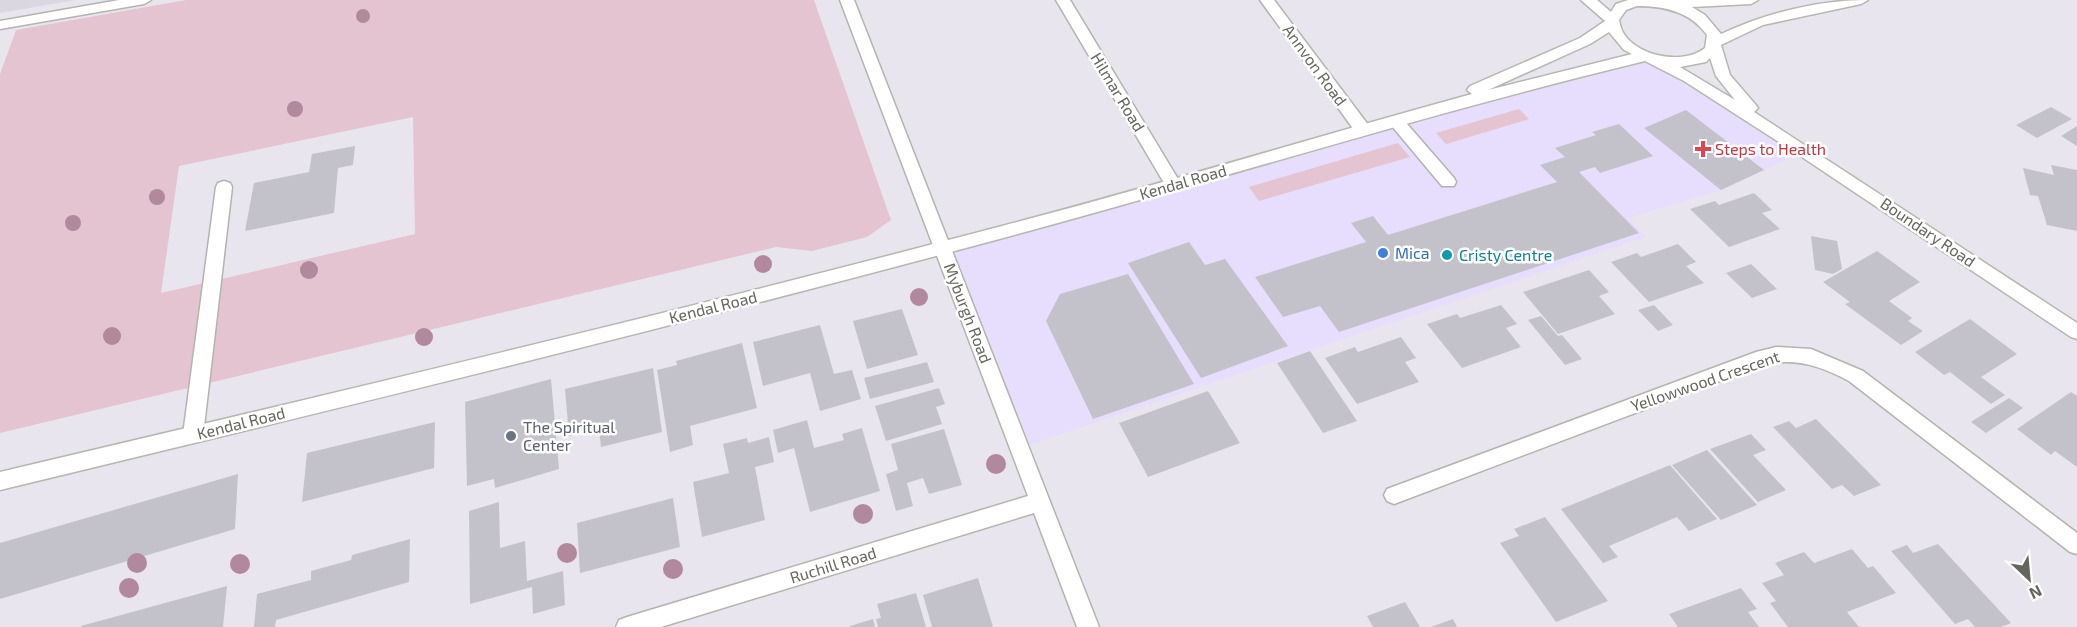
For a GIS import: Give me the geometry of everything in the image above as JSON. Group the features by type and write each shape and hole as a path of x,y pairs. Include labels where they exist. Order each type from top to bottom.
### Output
{"street":[{"path":"0,25 144,0"},
{"name":"Myburgh Road","path":"847,0 1088,627"},
{"name":"Hilmar Road","path":"1063,0 1173,184"},
{"name":"Annvon Road","path":"1268,0 1364,130"},
{"path":"1588,0 1612,22"},
{"path":"1657,2 1698,4 1751,0"},
{"path":"1649,57 1677,62 1698,60 1705,57 1714,44 1759,22 1861,0"},
{"name":"Kendal Road","path":"1422,114 1585,41 1612,22 1616,11 1627,4 1657,2"},
{"name":"Boundary Road","path":"1657,2 1698,17 1710,29 1719,65 1730,87 1778,133"},
{"name":"Boundary Road","path":"1612,22 1619,39 1689,78 1778,133 2077,332"},
{"name":"Kendal Road","path":"0,481 943,248 1422,114 1649,57"},
{"path":"1396,122 1448,182"},
{"path":"193,435 224,187"},
{"name":"Yellowwood Crescent","path":"1394,495 1763,357 1782,352 1805,354 1829,362 1856,376 2077,545"},
{"name":"Ruchill Road","path":"627,627 1040,502"}],"shaded area":[{"path":"0,0 75,0 0,13"},
{"path":"186,0 814,0 891,220 867,237 812,251 776,247 0,433 0,74 16,30","holes":["413,117 415,234 161,293 179,166"]},
{"path":"1645,56 1805,151 1721,190 1628,218 1646,237 1019,448 943,247"},
{"path":"1519,109 1529,119 1446,144 1436,133"},
{"path":"1398,143 1410,157 1259,201 1249,187"}],"building":[{"path":"2051,107 2072,119 2037,138 2016,125"},
{"name":"Steps to Health","path":"1686,110 1764,170 1721,190 1644,128"},
{"name":"Cristy Centre","path":"1619,124 1653,156 1600,173 1595,167 1579,172 1639,233 1339,332 1320,306 1283,317 1255,277 1366,242 1351,223 1373,216 1388,235 1557,182 1540,165 1565,157 1555,148 1596,135 1592,132"},
{"path":"2077,126 2077,146 2061,136"},
{"path":"355,146 353,165 338,168 334,213 245,231 254,183 309,172 312,154"},
{"path":"2051,165 2077,170 2077,231 2047,225 2038,196 2030,195 2023,168 2054,175"},
{"path":"1754,193 1772,210 1762,213 1780,229 1729,247 1690,209 1715,201 1719,205"},
{"path":"1811,236 1837,241 1842,269 1833,274 1815,270"},
{"path":"1189,242 1205,265 1225,259 1288,346 1201,378 1128,263"},
{"path":"1678,244 1696,262 1686,266 1704,283 1649,302 1611,262 1637,253 1641,257"},
{"path":"1877,251 1920,282 1889,301 1912,318 1908,321 1923,331 1901,345 1845,304 1850,302 1823,282"},
{"path":"1751,264 1777,289 1752,298 1726,273"},
{"path":"1589,270 1609,292 1599,296 1615,314 1558,334 1523,292"},
{"path":"1128,274 1194,384 1093,419 1046,321 1060,294"},
{"path":"1501,305 1517,324 1506,328 1521,347 1462,368 1427,324 1457,314 1460,318"},
{"path":"1654,305 1673,325 1658,331 1638,310"},
{"path":"902,309 918,355 867,369 853,321"},
{"path":"1541,316 1558,336 1562,335 1582,359 1565,365 1528,320"},
{"path":"1970,319 2017,354 1981,377 2005,395 1991,404 1950,372 1944,375 1915,352"},
{"path":"820,325 834,374 852,370 861,399 820,411 810,373 763,386 753,342"},
{"path":"1401,337 1416,358 1405,362 1419,382 1357,404 1325,358 1355,347 1358,352"},
{"path":"742,343 757,408 690,426 693,445 670,452 657,370 677,365 676,361"},
{"path":"1310,351 1357,421 1323,433 1277,363"},
{"path":"927,362 934,382 870,399 864,378"},
{"path":"653,368 662,432 601,447 599,429 569,436 565,389"},
{"name":"The Spiritual Center","path":"551,379 559,469 495,488 494,479 467,486 465,402"},
{"path":"939,388 945,404 936,407 942,424 886,441 875,406"},
{"path":"1208,391 1240,443 1148,477 1119,423"},
{"path":"2071,392 2077,396 2077,467 2055,451 2051,455 2017,429"},
{"path":"2009,398 2023,408 1986,433 1971,422"},
{"path":"1816,419 1881,485 1854,496 1842,485 1832,489 1773,427 1789,421 1796,428"},
{"path":"807,420 814,448 844,440 842,434 862,428 880,491 810,512 794,448 778,453 773,430"},
{"path":"435,422 434,468 302,502 307,453"},
{"path":"944,429 962,485 929,494 923,478 907,483 913,506 896,511 886,474 898,470 891,444"},
{"path":"1751,434 1766,450 1753,455 1786,490 1758,502 1710,449"},
{"path":"769,437 774,462 755,467 765,520 702,537 693,482 729,473 723,444 747,438 748,443"},
{"path":"1707,450 1757,505 1721,520 1672,465"},
{"path":"1670,465 1717,519 1689,531 1677,517 1609,546 1618,557 1603,563 1561,509"},
{"path":"238,474 235,529 0,599 0,543"},
{"path":"673,498 680,547 580,573 577,523"},
{"path":"499,502 500,548 525,541 527,581 563,571 565,605 533,614 532,587 470,604 469,511"},
{"path":"1545,517 1608,601 1556,622 1500,543 1519,536 1514,529"},
{"path":"410,539 409,582 276,620 275,627 254,627 257,594 311,580 311,571 351,560 352,555"},
{"path":"1938,544 2011,623 2001,627 1975,627 1968,619 1955,624 1891,551 1907,545 1913,553"},
{"path":"1852,549 1868,568 1873,566 1896,593 1847,612 1859,627 1788,627 1770,603 1776,601 1762,583 1784,575 1775,563 1804,552 1814,563"},
{"path":"978,578 993,627 932,627 923,595"},
{"path":"227,586 223,627 81,627 81,626"},
{"path":"1741,588 1757,609 1748,612 1759,627 1678,627 1669,614"},
{"path":"916,593 926,627 878,627 876,619 881,618 877,604"},
{"path":"1405,602 1420,627 1373,627 1367,616"},
{"path":"873,619 875,627 850,627 850,626"},
{"path":"1453,619 1457,627 1431,627"}],"place":[{"name":"Steps to Health","path":"1703,149"},
{"name":"Mica","path":"1383,253"},
{"name":"Cristy Centre","path":"1447,255"},
{"name":"The Spiritual Center","path":"511,436"}]}
